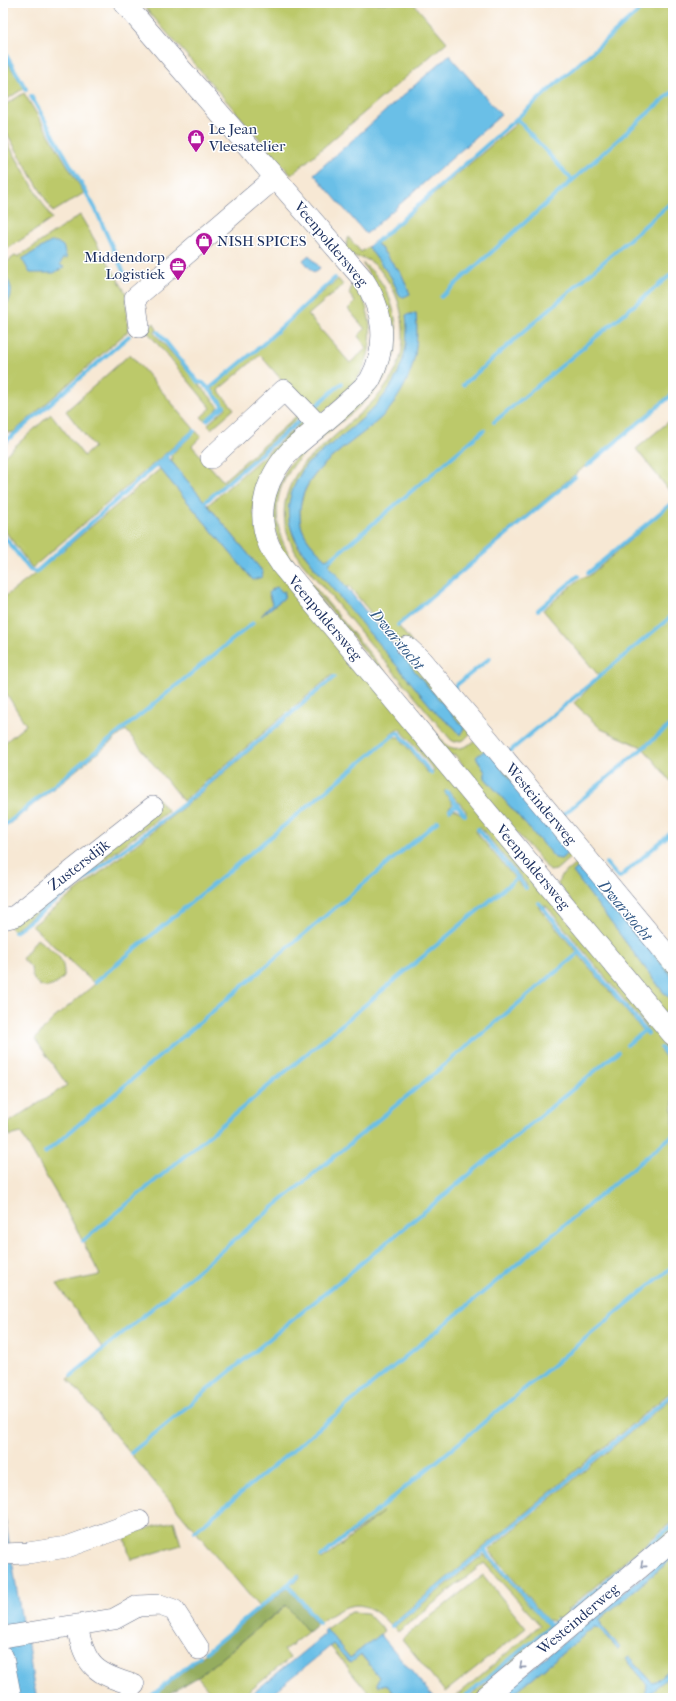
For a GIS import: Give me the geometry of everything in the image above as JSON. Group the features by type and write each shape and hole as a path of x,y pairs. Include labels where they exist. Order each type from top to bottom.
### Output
{"street":[{"name":"Veenpoldersweg","path":"124,3 363,279 372,293 380,313 382,329 379,354 369,381 281,461 266,490 262,508 264,528 269,545 282,566 673,1035"},
{"path":"139,327 135,298 275,178"},
{"path":"211,458 284,390 319,426"},
{"name":"Westeinderweg","path":"407,647 421,660 673,962"},
{"name":"Zustersdijk","path":"3,919 15,916 153,806"},
{"path":"7,1553 28,1553 66,1547 139,1521"},
{"name":"Westeinderweg","path":"484,1698 673,1540"},
{"path":"11,1698 4,1644 29,1634 114,1619 138,1606 160,1605 174,1610 199,1649"},
{"path":"77,1626 82,1648 96,1670 111,1678 134,1685"}],"green space":[{"path":"141,3 413,3 447,42 291,175"},
{"path":"648,3 673,3 673,392 397,624 473,731 464,740 455,742 451,740 301,561 288,536 284,511 290,487 296,474 305,462 372,403 389,382 400,358 403,345 403,329 401,312 394,291 375,265 365,259 352,257 346,250 348,237 361,252 368,247 391,277 400,296 410,294 402,275 377,243 515,125 517,119","holes":["416,313 417,339 413,362 405,384 390,407 379,419 334,455 310,482 302,498 300,520 301,527 311,544 325,559 334,556 329,565 347,588 349,586 405,655 403,658 464,728 460,734 454,727 438,715 299,548 290,526 289,506 291,496 306,465 362,419 379,402 392,385 402,364 407,342 407,315"]},
{"path":"3,55 24,88 3,102"},
{"path":"24,93 84,193 53,212 3,127 3,106"},
{"path":"3,135 52,219 3,252"},
{"path":"80,215 126,293 128,331 14,432 8,433 3,429 4,264 16,255 18,257"},
{"path":"362,263 379,279 390,299 394,313 396,348 386,375 368,398 299,459 283,482 277,511 278,526 282,540 288,553 297,566 446,745 456,748 465,747 482,737 573,855 556,870 550,871 462,770 463,765 455,755 451,756 282,551 275,530 274,506 276,494 288,466 390,356 392,329 390,317 382,296","holes":["486,750 568,853 561,859 555,858 485,778 485,772 477,757"]},
{"path":"352,277 365,303 369,316 370,343 368,356 363,369 355,382 343,395 322,414 306,408 260,355 218,390 234,409 211,429 208,424 226,408 213,391 213,388 338,279 343,285 308,315 350,363 367,348 358,336 365,329 348,309 355,302 349,294 352,285"},
{"path":"154,323 157,330 154,333 219,407 205,421 201,417 211,408 146,330"},
{"path":"130,354 194,429 32,568 3,528 3,457 51,414 84,456 94,447 66,411"},
{"path":"301,412 307,423 286,443 263,473 258,484 253,513 551,900 673,1046 673,1058 665,1048 661,1048 660,1050 673,1068 673,1390 390,1625 372,1609 356,1605 339,1610 320,1622 290,1585 300,1577 299,1574 259,1607 68,1379 103,1349 57,1284 100,1275 71,1219 21,1133 10,1136 8,1123 67,1085 35,1039 52,1020 95,984 32,926 185,806 335,678 332,675 183,801 126,730 3,829 3,744 26,725 3,688 3,598 31,577 160,469 253,580 263,572 208,505 297,427 301,420 299,417 204,501 172,462 171,455 196,431 201,437 192,446 223,481","holes":["271,589 283,592 284,598 261,616 272,604 269,596","397,729 400,729 434,770 432,773 428,773 399,737 393,737 390,734","444,791 450,792 466,811 466,815 454,809 451,812 448,809 453,804","477,828 481,828 527,885 526,888 523,888 476,832","539,903 547,907 644,1024 649,1032 648,1034 642,1030 538,905","383,1512 322,1560 320,1557"]},
{"path":"673,418 673,495 636,449"},
{"path":"673,503 673,721 642,747 601,729 574,703 600,677 543,610 581,578 589,576"},
{"path":"673,724 673,784 644,749"},
{"path":"157,798 168,811 13,931 9,926"},
{"path":"578,862 587,863 673,967 673,978 581,865 573,872 664,993 673,1001 673,1023 558,885 560,877"},
{"path":"37,939 57,955 64,970 64,977 59,982 48,987 43,987 35,981 32,975 31,967 22,959"},
{"path":"673,1397 673,1521 567,1610 570,1613 673,1527 673,1535 477,1698 468,1698 560,1621 557,1617 553,1621 547,1620 489,1550"},
{"path":"174,1521 181,1545 131,1560 124,1535"},
{"path":"484,1554 548,1626 461,1698 454,1698 540,1625 484,1563 398,1632 394,1627"},
{"path":"673,1558 673,1667 656,1681 652,1682 629,1657 626,1659 647,1684 646,1693 639,1698 508,1698 594,1627 599,1628 618,1650 620,1648 601,1625 600,1619"},
{"path":"483,1575 526,1628 445,1692 402,1639"},
{"path":"288,1587 317,1624 308,1632 286,1605 198,1677 161,1698 151,1698"},
{"path":"287,1605 308,1632 284,1650 290,1658 241,1698 215,1698 198,1677"},
{"path":"352,1612 367,1613 384,1631 350,1658 326,1629 345,1615"},
{"path":"333,1644 350,1663 360,1654 380,1677 378,1684 379,1686 386,1684 397,1698 388,1698 386,1696 384,1698 373,1698 330,1646"},
{"path":"673,1673 673,1698 643,1698"}],"water":[{"path":"449,55 501,115 366,234 314,174"},
{"path":"375,241 402,275 410,294 404,297 400,296 391,277 368,247"},
{"path":"51,242 57,242 63,246 67,259 63,258 60,265 64,267 54,273 30,273 22,259"},
{"path":"309,255 320,268 314,273 303,260"},
{"path":"3,274 7,278 11,287 11,296 3,308"},
{"path":"416,313 417,339 413,362 410,373 399,395 391,407 379,419 321,468 310,482 302,497 300,520 301,527 311,543 325,559 334,556 329,565 395,647 464,728 460,735 454,727 438,715 315,568 313,568 314,566 296,541 291,529 289,517 289,505 292,493 297,479 306,465 362,419 392,385 401,364 406,342 406,315"},
{"path":"166,455 263,572 262,577 253,580 156,464"},
{"path":"278,587 282,592 285,591 284,598 261,616 272,604 269,592"},
{"path":"486,749 568,850 568,853 561,859 555,858 485,778 485,772 476,757"},
{"path":"581,865 673,978 673,1001 664,993 573,872"},
{"path":"3,1505 24,1634 27,1638 37,1698 17,1698 3,1621"},
{"path":"673,1551 673,1558 600,1619 601,1625 620,1648 618,1650 599,1628 594,1627 508,1698 497,1698"},
{"path":"326,1629 350,1658 380,1634 434,1698 397,1698 386,1684 379,1686 377,1684 379,1677 361,1654 350,1663 333,1644 267,1698 247,1698 325,1634 324,1630"},
{"path":"629,1657 652,1682 656,1681 673,1667 673,1673 647,1695 640,1698 646,1692 647,1684 626,1659"}],"waterway":[{"path":"372,246 648,3"},
{"path":"3,50 26,89"},
{"path":"441,297 673,91"},
{"path":"31,96 95,208 127,280"},
{"path":"517,119 572,180"},
{"path":"463,385 673,201"},
{"path":"494,422 673,273"},
{"path":"207,420 224,406 209,389 261,346 335,278"},
{"path":"158,332 198,382 203,383 209,389"},
{"path":"3,444 129,336"},
{"path":"316,406 342,383"},
{"path":"587,466 673,394"},
{"path":"205,502 298,422"},
{"path":"330,560 484,430"},
{"path":"3,535 30,570 36,572 194,431"},
{"path":"3,434 7,441"},
{"name":"Dwarstocht","path":"398,625 575,477"},
{"path":"588,573 673,502"},
{"path":"538,610 578,576"},
{"path":"510,751 673,615"},
{"path":"3,827 253,623"},
{"path":"456,688 454,687 490,658"},
{"path":"15,932 184,804 334,677"},
{"path":"564,814 673,723"},
{"path":"95,982 396,733 399,733 431,773"},
{"path":"447,792 465,815"},
{"path":"450,810 457,804"},
{"path":"45,1153 438,821"},
{"path":"478,829 526,888"},
{"name":"Dwarstocht","path":"606,863 619,878 673,831"},
{"path":"83,1241 518,877"},
{"path":"539,903 648,1034"},
{"path":"71,1376 580,952"},
{"path":"627,1045 645,1030"},
{"path":"661,1048 673,1063"},
{"path":"131,1453 618,1052"},
{"path":"195,1531 673,1135"},
{"path":"321,1557 673,1266"},
{"path":"392,1626 673,1394"},
{"path":"570,1612 673,1525"},
{"path":"484,1550 551,1627"},
{"path":"206,1652 298,1576"},
{"path":"288,1585 319,1623"},
{"path":"463,1698 558,1620"},
{"path":"149,1698 200,1656"}],"place":[{"name":"Le Jean Vleesatelier","path":"196,153"},
{"name":"NISH SPICES","path":"204,256"},
{"name":"Middendorp Logistiek","path":"178,281"}]}
